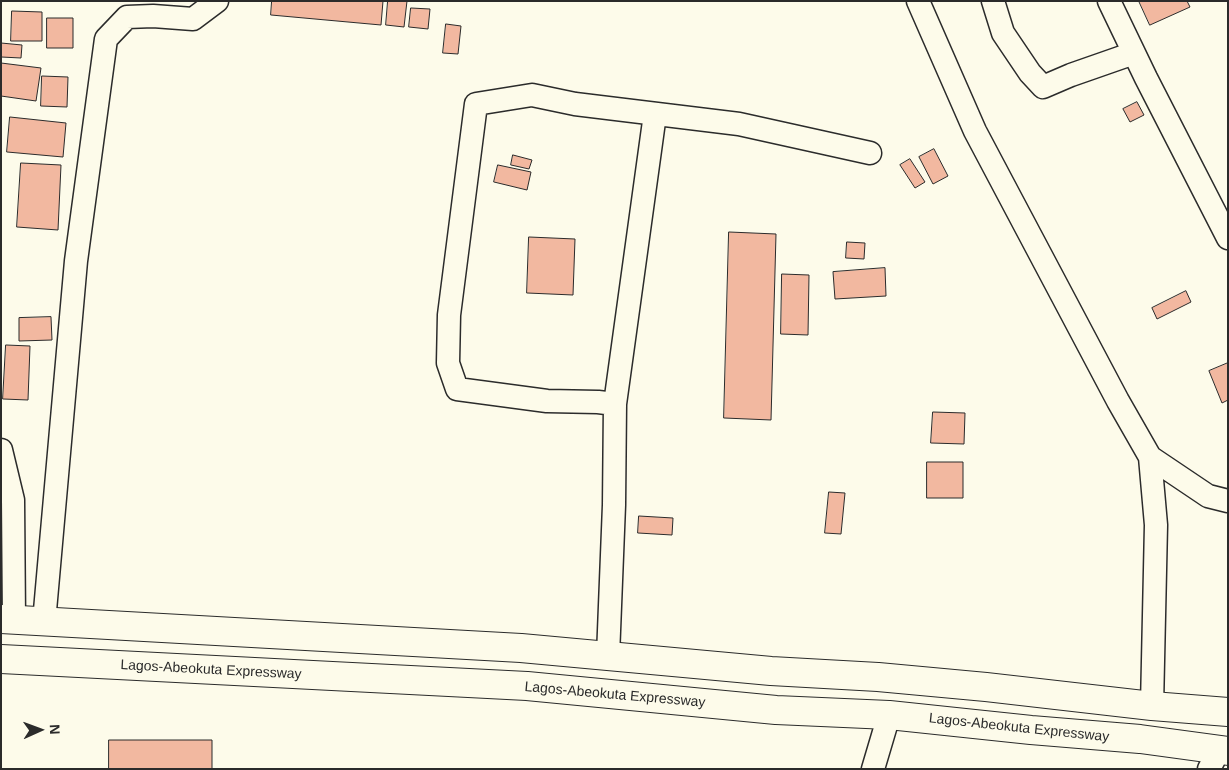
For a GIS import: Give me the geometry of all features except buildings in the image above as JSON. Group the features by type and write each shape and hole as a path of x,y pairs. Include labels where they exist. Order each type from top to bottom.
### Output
{"highway":[{"path":"8,620 511,648 771,671 878,677 1152,706 1228,712"},
{"name":"Lagos-Abeokuta Expressway","path":"1,660 527,686 776,710 889,715 1140,740 1218,756"}],"street":[{"path":"44,622 76,261 106,40 127,18 153,16 192,19 217,1"},
{"path":"918,1 975,131 1150,458 1156,525 1152,706"},
{"path":"993,1 1003,33 1030,73 1043,87 1134,53"},
{"path":"1109,1 1228,238"},
{"path":"615,404 547,401 457,389 448,362 449,315 476,104 532,95 575,104 739,124 870,153"},
{"path":"608,656 614,505 615,404 655,114"},
{"path":"1,450 13,500 8,620"},
{"path":"1150,458 1208,496 1228,501"},
{"path":"873,769 889,715"}]}
